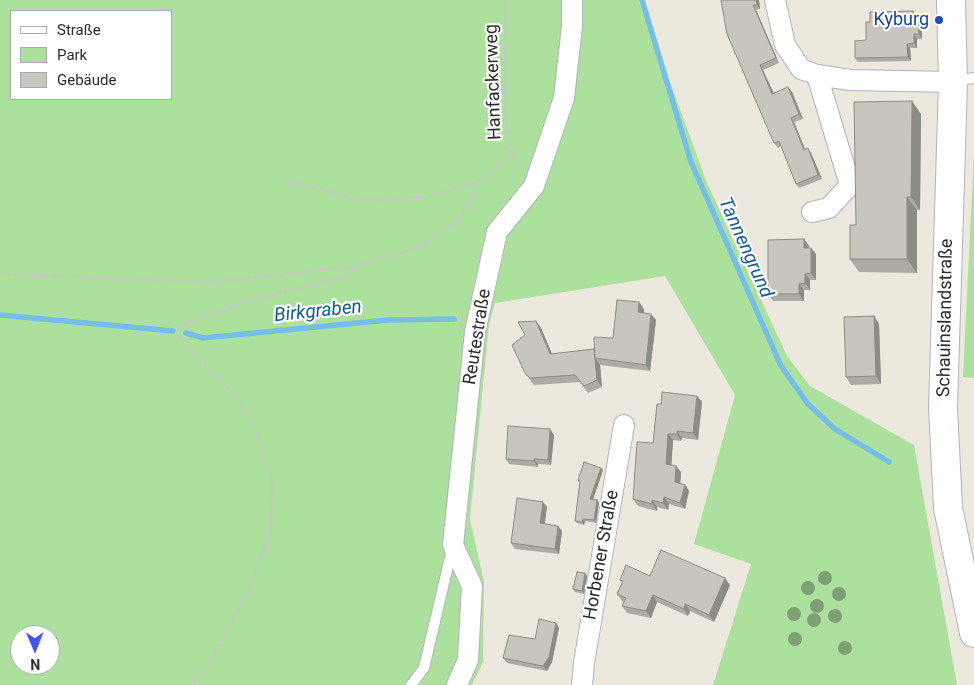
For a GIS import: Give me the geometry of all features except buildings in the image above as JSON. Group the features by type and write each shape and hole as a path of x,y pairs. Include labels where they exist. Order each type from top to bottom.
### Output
{"main road":[{"name":"Schauinslandstraße","path":"951,0 965,80 944,408 948,508 974,633"}],"street":[{"name":"Reutestraße","path":"453,545 475,332 498,232 534,186 564,98 572,26 572,0"},
{"path":"775,0 785,45 801,68 817,75 850,80 965,80"},
{"path":"812,212 829,208 850,185 817,75"},
{"name":"Horbener Straße","path":"582,685 584,663 624,426"},
{"path":"453,545 472,586 468,660 457,685"}],"lane":[{"path":"411,685 424,668 453,545"}],"path":[{"name":"Hanfackerweg","path":"506,0 505,112 510,152 534,186"},
{"path":"281,179 363,200 428,197 485,180 510,152"},
{"path":"0,274 212,282 356,266 417,248 461,218 476,183"},
{"path":"193,685 210,662 244,600 269,538 273,484 256,429 238,398 184,345 178,336 178,326 244,302 345,277 356,266"}],"green space":[{"path":"0,0 640,0 707,183 787,356 810,386 914,445 957,685 713,685 751,564 694,544 735,395 665,276 495,303 489,325 470,519 484,582 483,662 472,685 0,685"},
{"path":"974,152 974,378 963,377"}],"waterway":[{"name":"Tannengrund","path":"642,0 691,162 781,366 808,404 835,429 889,462"},
{"name":"Birkgraben","path":"0,315 173,331"},
{"name":"Birkgraben","path":"186,333 203,338 388,320 454,319"}],"place":[{"name":"Kyburg","path":"939,20"}]}
